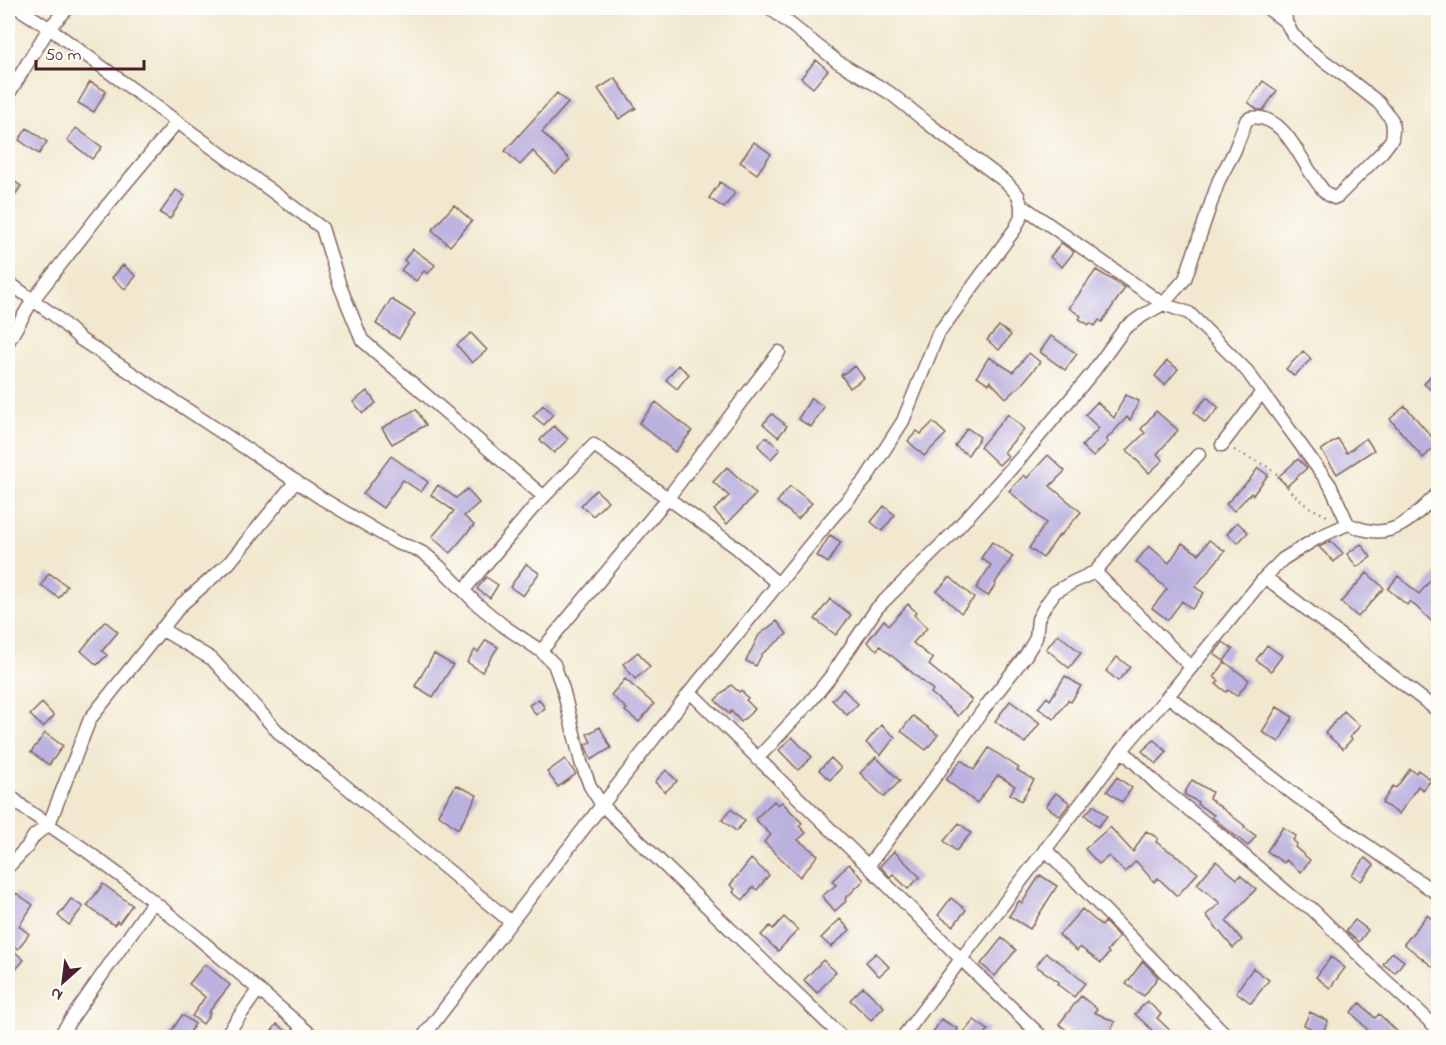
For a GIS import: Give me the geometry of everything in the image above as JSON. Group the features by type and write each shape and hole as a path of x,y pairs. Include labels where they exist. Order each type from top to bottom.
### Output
{"street":[{"path":"18,8 50,28 322,228 340,286 362,340 544,496"},
{"path":"8,95 50,28 68,8"},
{"path":"422,1038 690,692 865,480 903,421 938,334 1015,229 1021,217 1018,195 1007,183 890,93 838,62 770,8"},
{"path":"1267,8 1286,22"},
{"path":"757,759 831,676 877,608 953,533 1025,453 1093,372 1125,328 1163,304 1185,279 1219,180 1234,152 1246,121 1250,118 1263,118 1279,126 1312,175 1325,192 1334,198 1392,140 1392,120 1379,103 1309,50 1293,35 1286,22 1285,8"},
{"path":"8,342 32,301 100,214 177,122"},
{"path":"1021,205 1163,304 1189,314 1247,371 1330,485 1348,524"},
{"path":"8,282 55,316 80,339 321,498 397,543 425,554 477,604 505,627 541,651 554,664 563,689 581,762 590,786 602,805 843,1038"},
{"path":"541,651 667,499 779,352"},
{"path":"1222,444 1262,392"},
{"path":"464,590 544,496 594,445 737,548 778,584"},
{"path":"868,866 1026,655 1036,638 1038,619 1055,592 1095,572 1199,454"},
{"path":"8,867 34,836 49,824 90,719 181,605 229,562 296,481"},
{"path":"902,1038 1122,750 1265,577 1283,559 1319,537 1348,524 1381,532 1398,528 1417,515 1438,493"},
{"path":"1095,572 1191,667"},
{"path":"1265,577 1438,711"},
{"path":"161,629 212,659 281,735 510,922"},
{"path":"690,692 1043,1038"},
{"path":"1168,696 1295,795 1438,894"},
{"path":"1122,750 1159,786 1214,829 1295,899 1311,908 1438,1029"},
{"path":"8,794 153,902 315,1038"},
{"path":"1045,849 1229,1038"},
{"path":"58,1038 153,902"},
{"path":"224,1038 258,990"}],"path":[{"path":"1222,444 1268,467 1307,506 1323,515 1348,524"}],"building":[{"path":"816,60 828,70 813,88 801,78"},
{"path":"615,78 636,108 619,119 598,89"},
{"path":"1263,81 1277,91 1263,110 1258,110 1248,102"},
{"path":"90,82 106,91 94,112 78,103"},
{"path":"557,93 568,103 542,132 570,160 555,174 533,151 520,165 505,151"},
{"path":"27,128 47,142 39,154 19,140"},
{"path":"76,128 102,147 92,159 67,140"},
{"path":"754,142 771,154 757,174 740,162"},
{"path":"8,177 21,186 8,206"},
{"path":"720,182 735,193 724,208 709,198"},
{"path":"176,190 185,196 170,219 160,213"},
{"path":"454,205 472,221 450,246 432,230"},
{"path":"1061,243 1074,252 1062,267 1050,257"},
{"path":"413,249 435,265 428,274 424,271 416,281 401,270 407,263 404,260"},
{"path":"123,265 136,276 125,289 112,278"},
{"path":"1096,270 1125,288 1102,322 1099,320 1095,326 1079,319 1081,316 1069,308"},
{"path":"391,299 415,314 399,339 376,324"},
{"path":"999,326 1011,335 999,350 987,340"},
{"path":"471,333 487,350 472,363 457,345"},
{"path":"1051,336 1077,354 1065,370 1040,352"},
{"path":"1303,351 1311,359 1294,376 1286,369"},
{"path":"1029,353 1040,362 1022,384 1006,398 990,381 989,384 977,376 989,357 1013,372"},
{"path":"1167,361 1178,369 1165,385 1155,376"},
{"path":"678,365 689,374 677,389 666,380"},
{"path":"855,366 864,378 850,388 841,375"},
{"path":"1438,366 1438,396 1424,384"},
{"path":"367,391 376,403 363,413 353,402"},
{"path":"1125,395 1139,401 1130,420 1127,417 1093,457 1082,446 1099,428 1085,415 1097,402 1114,418"},
{"path":"1207,397 1219,408 1205,423 1194,412"},
{"path":"811,398 824,407 811,427 798,419"},
{"path":"656,402 692,431 675,452 639,423"},
{"path":"543,405 553,414 544,425 533,416"},
{"path":"1405,406 1438,444 1423,458 1390,419"},
{"path":"416,409 426,425 392,444 382,428"},
{"path":"1156,411 1178,430 1157,454 1163,460 1149,473 1127,450 1145,433 1141,429"},
{"path":"772,414 787,426 778,437 763,424"},
{"path":"1008,414 1024,429 1004,452 1008,456 999,465 980,447"},
{"path":"933,422 946,434 924,456 908,441 917,431 921,434"},
{"path":"554,426 568,439 554,453 540,440"},
{"path":"967,428 980,437 968,455 955,446"},
{"path":"766,437 780,449 771,459 758,446"},
{"path":"1366,438 1374,450 1337,474 1321,450 1338,439 1347,453"},
{"path":"1048,455 1065,471 1050,486 1081,512 1060,534 1043,558 1029,548 1046,523 1009,491 1024,475 1027,478"},
{"path":"391,456 428,482 421,492 403,480 383,508 363,494"},
{"path":"1298,459 1307,468 1287,486 1278,477"},
{"path":"727,467 756,494 727,524 714,510 729,496 713,482"},
{"path":"1258,468 1268,475 1253,495 1251,493 1234,511 1226,504"},
{"path":"438,485 456,498 467,489 479,503 464,516 474,525 450,553 432,537 454,511 431,495"},
{"path":"790,486 812,503 798,519 777,502"},
{"path":"596,490 608,501 593,516 581,505"},
{"path":"884,506 895,515 882,531 871,522"},
{"path":"1237,522 1248,532 1238,543 1227,534"},
{"path":"830,535 841,542 828,563 817,556"},
{"path":"1209,540 1225,551 1195,587 1204,593 1192,609 1182,601 1168,620 1152,608 1167,589 1136,562 1149,546 1169,563 1182,543 1199,554"},
{"path":"1331,541 1343,553 1334,562 1319,547"},
{"path":"992,542 1013,556 988,596 976,588 991,565 981,558"},
{"path":"1361,544 1371,557 1357,567 1347,554"},
{"path":"526,564 539,573 523,596 510,587"},
{"path":"1438,571 1438,627 1410,601 1407,605 1388,589 1398,576 1419,594"},
{"path":"49,573 67,586 59,598 41,585"},
{"path":"1367,573 1384,588 1358,617 1341,602"},
{"path":"486,577 498,585 490,598 477,589"},
{"path":"950,577 974,598 961,613 937,591"},
{"path":"830,599 851,615 836,635 815,619"},
{"path":"908,604 916,612 914,615 927,628 913,643 933,659 929,665 972,700 958,716 931,693 933,690 880,646 877,650 867,642 884,620 889,625"},
{"path":"105,621 118,632 102,651 107,655 97,665 81,651"},
{"path":"777,621 787,634 762,654 756,666 746,661 759,635"},
{"path":"1058,634 1081,653 1069,668 1046,649"},
{"path":"486,640 498,647 482,672 467,662"},
{"path":"1223,642 1233,649 1224,661 1214,654"},
{"path":"1267,645 1282,656 1271,671 1256,660"},
{"path":"638,652 650,667 635,679 623,664"},
{"path":"434,654 453,665 433,697 415,686"},
{"path":"1117,657 1130,667 1118,681 1106,671"},
{"path":"1225,662 1249,680 1237,696 1228,690 1226,692 1216,684 1219,681 1214,677"},
{"path":"1065,676 1081,686 1071,702 1068,700 1054,719 1038,708 1047,697 1050,700"},
{"path":"625,679 654,704 639,722 611,695"},
{"path":"731,685 739,692 741,690 748,698 746,700 755,709 741,722 731,711 729,714 715,700"},
{"path":"843,689 858,704 847,715 832,700"},
{"path":"539,699 545,708 536,715 529,705"},
{"path":"1010,701 1040,723 1025,743 995,721"},
{"path":"42,703 54,716 43,727 30,715"},
{"path":"1277,707 1293,717 1279,742 1262,732"},
{"path":"1344,711 1360,726 1343,749 1325,733"},
{"path":"913,716 938,735 926,750 901,731"},
{"path":"881,725 895,737 881,755 866,743"},
{"path":"600,727 611,748 591,760 585,745 591,742 587,734"},
{"path":"45,733 63,746 49,765 31,752"},
{"path":"792,737 812,757 798,770 779,750"},
{"path":"1154,740 1167,752 1156,764 1142,751"},
{"path":"989,748 1034,780 1021,801 1010,794 1015,786 998,775 977,803 946,780 961,760 974,770"},
{"path":"876,757 900,781 884,797 860,773"},
{"path":"831,758 841,768 830,780 819,770"},
{"path":"565,759 576,774 558,787 547,772"},
{"path":"1410,769 1416,773 1418,770 1431,780 1423,790 1418,786 1399,814 1382,803 1393,786 1396,788"},
{"path":"666,770 677,781 665,792 655,782"},
{"path":"1117,777 1132,788 1122,802 1107,791"},
{"path":"1192,780 1212,792 1209,798 1256,836 1248,846 1212,817 1214,815 1197,804 1198,802 1184,794"},
{"path":"456,785 477,795 458,829 438,814"},
{"path":"1056,793 1070,803 1060,816 1046,806"},
{"path":"774,801 778,805 782,802 802,823 799,826 806,833 798,840 818,855 800,877 764,842 771,835 755,819"},
{"path":"1094,805 1107,816 1098,827 1085,815"},
{"path":"731,809 745,821 736,831 722,820"},
{"path":"959,823 971,833 956,851 944,841"},
{"path":"1110,827 1133,852 1146,831 1158,838 1156,842 1198,873 1177,896 1158,878 1154,882 1136,861 1125,872 1109,856 1099,864 1085,849"},
{"path":"1283,827 1296,836 1293,840 1297,844 1295,847 1310,860 1301,872 1286,860 1284,863 1267,851"},
{"path":"894,851 920,877 908,889 893,874 890,877 880,866"},
{"path":"1365,858 1374,865 1361,881 1352,875"},
{"path":"751,859 769,875 757,890 753,887 743,900 733,892 735,889 730,885"},
{"path":"1216,861 1237,879 1240,875 1256,889 1226,921 1242,940 1233,948 1206,915 1220,903 1197,884"},
{"path":"849,864 864,880 835,911 822,896 836,885 832,881"},
{"path":"1040,875 1057,886 1030,929 1009,916 1019,901 1022,903"},
{"path":"103,884 132,905 119,923 117,921 114,925 87,906"},
{"path":"16,893 33,905 19,926 29,934 18,949 8,942 8,906"},
{"path":"951,898 966,910 953,926 938,915"},
{"path":"71,899 83,907 69,925 58,916"},
{"path":"1082,909 1102,926 1105,922 1119,937 1107,951 1109,953 1101,963 1080,947 1077,951 1059,935"},
{"path":"1427,915 1438,924 1438,971 1404,944"},
{"path":"784,917 798,930 778,951 761,935 770,926 773,929"},
{"path":"840,919 850,930 831,947 821,938"},
{"path":"1355,920 1368,930 1359,942 1346,931"},
{"path":"1002,938 1016,950 995,976 981,964"},
{"path":"15,952 24,960 8,978 8,960"},
{"path":"1392,952 1404,961 1395,973 1383,964"},
{"path":"876,953 889,967 879,976 866,962"},
{"path":"1046,953 1085,983 1074,997 1057,984 1059,982 1036,966"},
{"path":"1331,957 1345,968 1330,988 1316,977"},
{"path":"823,960 836,972 817,993 804,980"},
{"path":"1143,961 1158,977 1144,996 1126,984"},
{"path":"205,964 230,985 208,1013 210,1014 203,1024 192,1016 205,997 189,984"},
{"path":"1253,968 1269,980 1251,1003 1236,992"},
{"path":"863,987 884,1007 871,1020 850,1000"},
{"path":"1081,996 1097,1009 1094,1012 1115,1022 1107,1038 1095,1038 1080,1030 1075,1037 1059,1024"},
{"path":"1147,1001 1161,1014 1157,1018 1178,1038 1145,1038 1152,1030 1135,1014"},
{"path":"1360,1003 1375,1018 1379,1014 1404,1038 1375,1038 1351,1012"},
{"path":"1310,1012 1328,1021 1322,1034 1304,1025"},
{"path":"182,1015 195,1024 186,1038 167,1038"},
{"path":"941,1019 958,1029 953,1038 940,1038 933,1033"},
{"path":"974,1020 988,1030 983,1038 972,1038 964,1032"},
{"path":"277,1024 295,1038 267,1038"}]}
